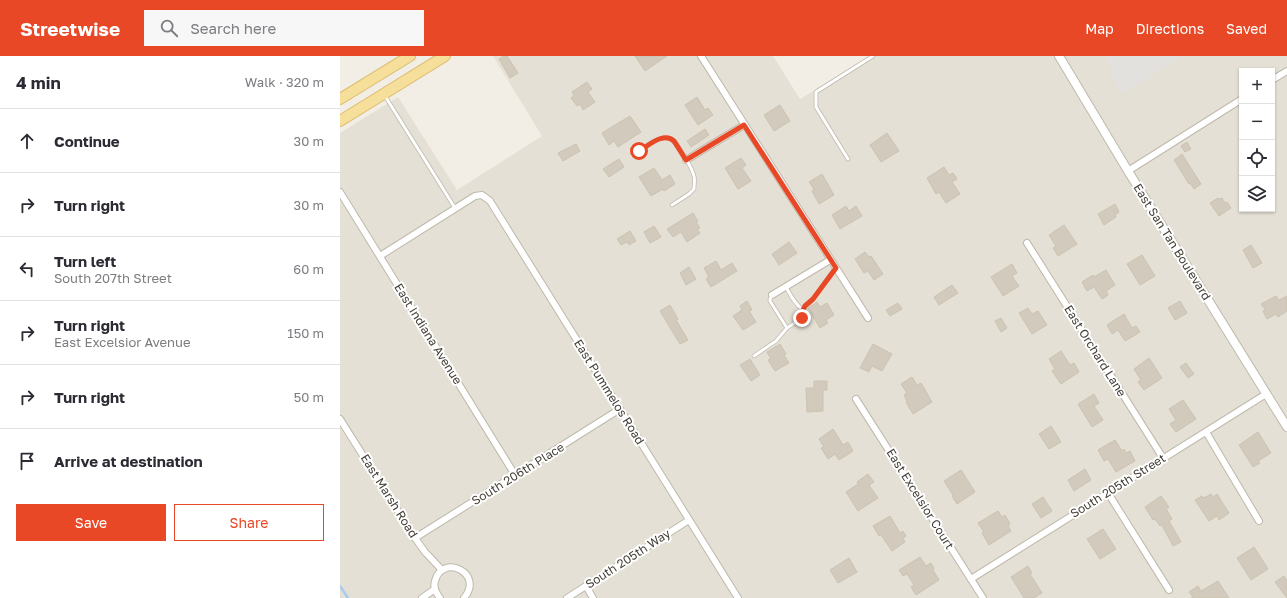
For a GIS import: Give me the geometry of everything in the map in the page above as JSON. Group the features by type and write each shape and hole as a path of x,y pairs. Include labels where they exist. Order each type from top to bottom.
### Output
{"main road":[{"path":"340,99 410,56"},
{"path":"340,121 445,56"}],"street":[{"path":"701,56 868,318"},
{"name":"East San Tan Boulevard","path":"1059,56 1128,171 1287,428"},
{"path":"1275,78 1287,71"},
{"path":"1128,171 1239,101"},
{"path":"686,160 744,125"},
{"name":"East Indiana Avenue","path":"340,192 516,475"},
{"name":"East Pummelos Road","path":"456,208 475,196 482,195 490,201 738,598"},
{"path":"380,256 456,208"},
{"name":"East Orchard Lane","path":"1027,243 1163,458"},
{"path":"772,296 830,260"},
{"name":"South 205th Street","path":"971,579 1266,394"},
{"name":"East Excelsior Court","path":"856,399 983,598"},
{"name":"South 206th Place","path":"415,538 620,410"},
{"name":"East Marsh Road","path":"340,419 415,538 425,552 442,570"},
{"path":"1206,432 1259,520"},
{"path":"1108,493 1169,590"},
{"name":"South 205th Way","path":"567,598 689,520"},
{"path":"440,598 435,589 435,579 442,570 453,567 464,571 470,581 468,593 464,598"},
{"path":"586,586 593,598"},
{"path":"422,598 435,589"}],"lane":[{"path":"848,159 816,107 816,92 873,56"},
{"path":"384,94 456,208"},
{"path":"639,151 658,139 668,138 673,140 686,160 694,175 694,189 672,205"},
{"path":"754,356 776,341 787,328 802,318 805,306 813,299 836,268"},
{"path":"786,287 793,300 803,310"},
{"path":"772,296 770,301 787,328"}],"shaded area":[{"path":"493,56 773,56 800,99 869,56 1287,56 1287,598 340,598 340,133 398,97 457,190 542,136"},
{"path":"1105,56 1183,56 1122,94 1108,70 1112,67"}],"building":[{"path":"507,56 518,73 510,78 499,59"},
{"path":"635,56 667,56 645,71"},
{"path":"587,82 592,89 588,92 595,102 583,110 580,104 577,106 571,98 574,96 572,92"},
{"path":"697,97 705,110 708,108 713,115 698,125 685,105"},
{"path":"780,105 790,121 774,131 764,115"},
{"path":"630,116 641,132 618,147 614,141 609,145 602,133"},
{"path":"705,129 709,135 691,147 687,141"},
{"path":"887,133 899,151 881,162 870,145"},
{"path":"1187,142 1191,149 1185,152 1181,146"},
{"path":"576,144 580,151 563,161 558,153"},
{"path":"1182,154 1201,184 1194,189 1190,183 1189,184 1174,160"},
{"path":"741,158 746,165 742,168 751,181 738,189 725,168"},
{"path":"619,159 624,167 609,177 603,169"},
{"path":"944,167 949,175 953,173 957,179 952,182 960,194 946,203 939,192 936,194 927,178"},
{"path":"654,168 662,180 670,175 675,184 664,191 663,189 651,196 639,177"},
{"path":"822,174 834,195 819,204 812,191 814,189 809,182"},
{"path":"1218,198 1222,198 1231,208 1219,216 1210,203"},
{"path":"1115,204 1119,212 1115,215 1116,217 1104,225 1098,214"},
{"path":"846,206 849,211 856,206 862,216 840,229 832,215"},
{"path":"693,213 698,221 696,222 700,228 697,229 700,233 687,242 681,232 673,237 667,229"},
{"path":"1064,225 1077,244 1058,256 1053,248 1056,246 1049,235"},
{"path":"654,226 661,237 650,243 644,232"},
{"path":"630,231 636,241 629,245 627,242 621,245 617,239"},
{"path":"789,242 797,253 779,265 772,254"},
{"path":"1251,245 1262,263 1253,268 1243,250"},
{"path":"865,252 869,257 871,256 883,274 874,280 868,271 864,273 855,259"},
{"path":"1142,255 1155,276 1140,285 1127,264"},
{"path":"716,261 721,270 732,263 737,271 711,287 706,279 709,277 704,268"},
{"path":"1012,264 1017,273 1012,276 1019,286 1003,296 991,277"},
{"path":"689,267 696,279 686,285 680,273"},
{"path":"1106,270 1115,285 1106,291 1108,295 1102,299 1094,287 1087,291 1082,282 1093,275 1094,277"},
{"path":"952,285 958,293 939,305 934,297"},
{"path":"1276,296 1279,300 1287,296 1287,311 1278,317 1276,314 1267,319 1263,311 1265,309 1261,304"},
{"path":"747,301 752,310 749,311 756,322 743,330 733,316 742,310 740,306"},
{"path":"1180,301 1187,313 1175,320 1168,308"},
{"path":"817,302 820,307 827,303 834,315 826,320 828,323 820,328 808,308"},
{"path":"898,303 902,309 890,316 886,310"},
{"path":"670,305 678,319 676,320 688,340 680,344 660,311"},
{"path":"1028,308 1032,314 1038,311 1047,325 1032,334 1019,313"},
{"path":"1124,314 1132,328 1136,326 1140,332 1125,341 1118,330 1112,334 1107,325"},
{"path":"1001,318 1007,328 1001,332 995,321"},
{"path":"780,344 789,363 775,371 768,360 771,359 767,352"},
{"path":"873,344 892,354 882,371 872,366 869,372 860,368"},
{"path":"1061,351 1070,365 1074,363 1079,372 1061,384 1052,371 1055,369 1049,359"},
{"path":"1149,358 1162,378 1144,390 1138,382 1141,380 1134,369"},
{"path":"750,359 760,375 751,381 740,365"},
{"path":"1186,363 1194,374 1188,378 1180,367"},
{"path":"912,377 917,385 921,383 932,402 913,414 904,395 907,393 901,384"},
{"path":"814,381 827,381 827,390 823,390 823,411 807,412 806,388 814,388"},
{"path":"1094,394 1099,403 1094,406 1103,420 1092,427 1078,404"},
{"path":"1183,400 1196,419 1176,432 1170,424 1176,420 1169,409"},
{"path":"1051,426 1061,442 1049,449 1039,434"},
{"path":"833,429 843,445 848,442 853,451 839,460 835,454 828,459 821,448 824,447 819,439"},
{"path":"1258,432 1271,453 1258,461 1260,463 1253,467 1239,445"},
{"path":"1115,440 1122,451 1124,449 1126,453 1130,451 1135,461 1116,472 1108,459 1104,461 1098,450"},
{"path":"1085,469 1091,480 1074,491 1068,480"},
{"path":"961,470 975,492 957,504 944,481"},
{"path":"868,474 874,482 869,485 878,498 858,511 846,492 858,484 857,482"},
{"path":"1211,494 1213,497 1217,494 1229,513 1219,520 1217,516 1209,521 1195,500 1202,496 1204,498"},
{"path":"1161,496 1169,507 1166,509 1172,519 1169,521 1181,542 1173,546 1162,525 1160,526 1155,519 1153,520 1145,507"},
{"path":"1043,497 1052,511 1041,518 1032,504"},
{"path":"998,511 1002,517 1005,515 1010,524 1008,526 1011,531 989,545 982,533 984,532 978,523"},
{"path":"890,516 900,533 903,531 906,536 903,538 905,542 892,551 881,535 879,536 873,526"},
{"path":"1103,529 1116,549 1100,559 1087,539"},
{"path":"1254,547 1268,569 1251,580 1237,558"},
{"path":"920,557 926,566 931,563 939,580 916,595 911,587 914,585 907,574 903,576 899,570"},
{"path":"849,558 857,572 838,583 830,570"},
{"path":"1028,566 1032,573 1030,574 1042,593 1034,598 1024,598 1011,577"},
{"path":"1284,576 1287,581 1287,598 1275,582"},
{"path":"1218,581 1229,598 1191,598 1193,597 1189,592 1198,586 1201,591"}],"waterway":[{"path":"340,586 348,598"}],"route":[{"path":"639,151 658,139 668,138 673,140 686,160 744,125 836,268 813,299 805,306 802,318"}]}
